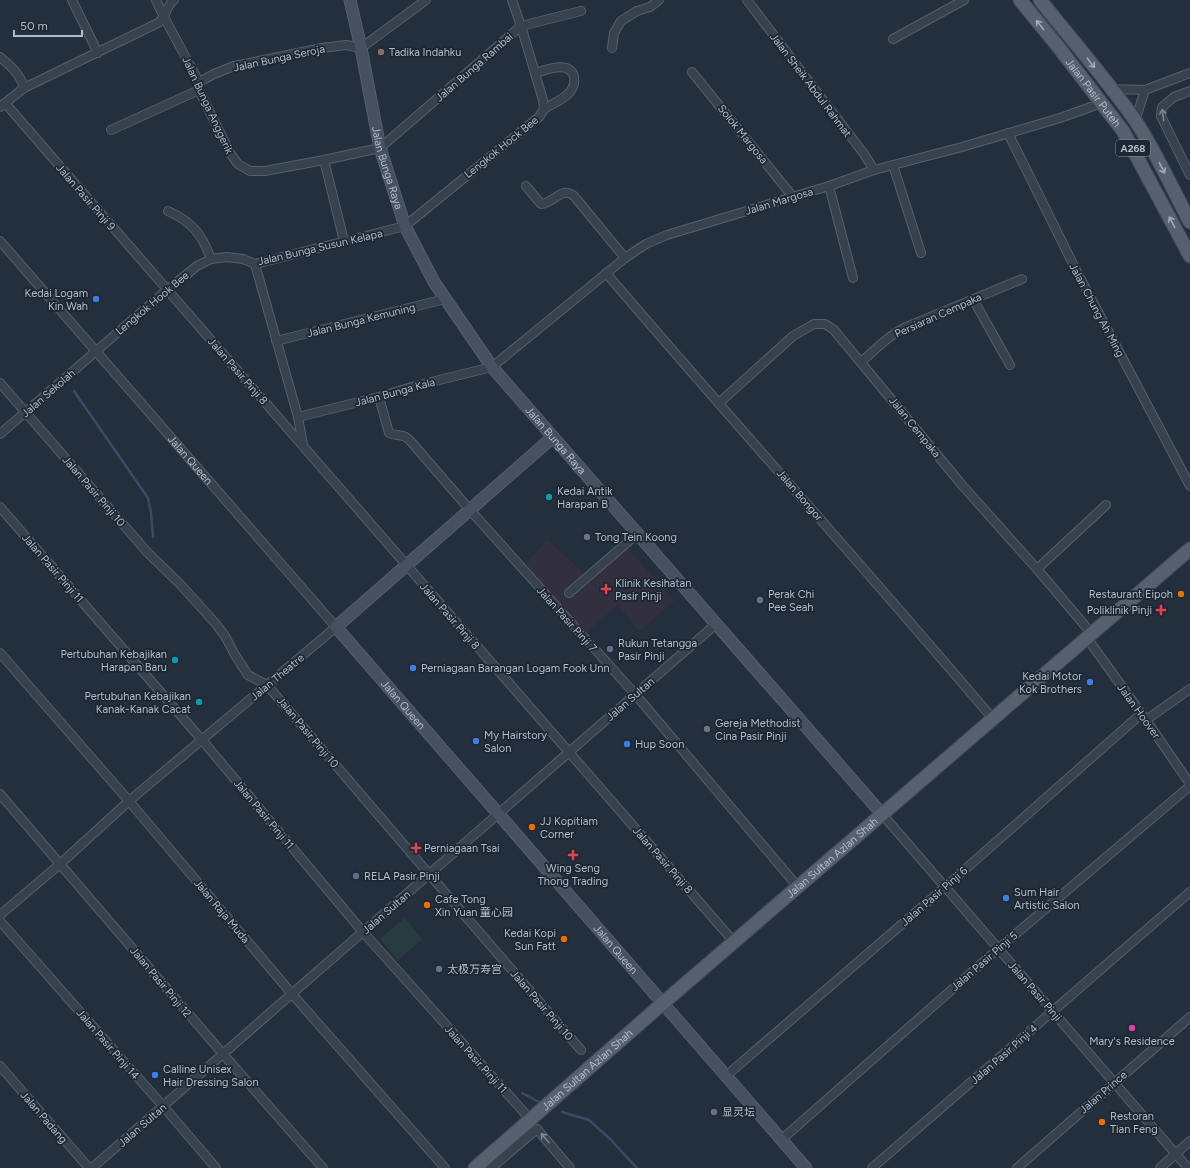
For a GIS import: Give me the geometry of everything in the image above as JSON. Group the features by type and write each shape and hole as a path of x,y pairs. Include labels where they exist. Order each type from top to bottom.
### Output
{"main road":[{"name":"Jalan Bunga Raya","path":"350,0 361,48 380,148 405,226 434,282 492,367 882,814"},
{"name":"Jalan Pasir Puteh","path":"1020,0 1123,131 1190,256"},
{"name":"Jalan Pasir Puteh","path":"1040,0 1135,121 1157,158 1190,222"},
{"name":"Jalan Theatre","path":"336,627 553,437"},
{"name":"Jalan Sultan Azlan Shah","path":"475,1168 663,1003 1190,549"},
{"name":"Jalan Queen","path":"336,627 806,1168"}],"street":[{"path":"72,0 98,53"},
{"name":"Jalan Bunga Anggerik","path":"156,0 199,86 230,153 238,164 250,171 266,171 380,148"},
{"path":"2,105 24,88 158,23 164,17 166,9 174,0"},
{"path":"361,48 426,0"},
{"name":"Lengkok Hock Bee","path":"405,226 539,117 544,110 543,100 512,0"},
{"path":"612,48 614,33 621,21 637,11 650,7 659,0"},
{"name":"Jalan Sheik Abdul Rahmat","path":"747,0 860,148 874,170"},
{"path":"893,39 964,0"},
{"name":"Jalan Bunga Rambai","path":"380,148 521,26 580,11"},
{"name":"Jalan Bunga Seroja","path":"111,130 199,86 214,74 234,66 322,48 346,45 361,48"},
{"path":"0,57 15,71 24,88"},
{"path":"535,73 557,67 567,68 571,71 574,77 573,88 569,93 544,110"},
{"name":"Solok Margosa","path":"692,72 793,197"},
{"path":"1110,89 1145,90 1190,73"},
{"path":"1135,121 1145,90"},
{"path":"1190,91 1174,97 1162,107 1161,116 1190,175"},
{"name":"Jalan Margosa","path":"492,367 606,273 646,244 667,235 829,186 874,170 894,166 1060,118 1102,103"},
{"name":"Jalan Pasir Pinji 9","path":"2,105 167,290"},
{"name":"Jalan Chung Ah Ming","path":"1008,133 1076,270 1190,486"},
{"path":"324,160 344,241"},
{"path":"894,166 921,253"},
{"path":"526,186 541,204 546,204 562,194 568,193 574,196 625,258"},
{"path":"829,186 854,278"},
{"path":"168,211 180,216 191,224 203,240 211,259"},
{"name":"Jalan Bunga Susun Kelapa","path":"211,259 227,257 243,259 255,264 405,226"},
{"name":"Jalan Queen","path":"0,242 336,627"},
{"name":"Lengkok Hook Bee","path":"96,352 167,290 197,266 211,259"},
{"path":"255,264 298,417 303,446"},
{"name":"Jalan Bongor","path":"606,273 825,524 992,719"},
{"name":"Persiaran Cempaka","path":"862,362 896,332 1022,280"},
{"name":"Jalan Pasir Pinji 8","path":"167,290 734,942"},
{"name":"Jalan Bunga Kemuning","path":"276,341 446,299"},
{"path":"973,299 1010,365"},
{"name":"Jalan Cempaka","path":"720,403 793,336 814,324 825,324 834,330 862,362 962,485 1037,569 1089,636"},
{"name":"Jalan Sekolah","path":"0,434 96,352"},
{"name":"Jalan Bunga Kala","path":"298,417 492,367"},
{"name":"Jalan Pasir Pinji 10","path":"0,383 148,553 180,584 216,624 225,636 248,675 267,685 581,1050"},
{"name":"Jalan Pasir Pinji 7","path":"379,397 389,434 409,438 470,510 635,694 798,887"},
{"path":"1037,569 1106,506"},
{"name":"Jalan Pasir Pinji 11","path":"0,508 202,740 362,932 530,1119"},
{"path":"569,593 637,534"},
{"name":"Jalan Sultan","path":"92,1168 716,624"},
{"name":"Jalan Theatre","path":"0,915 60,864 129,801 336,627"},
{"name":"Jalan Hoover","path":"1089,636 1190,785"},
{"name":"Jalan Raja Muda","path":"0,653 129,801 292,994 445,1168"},
{"name":"Jalan Pasir Pinji 6","path":"726,1076 1143,717 1190,688"},
{"name":"Jalan Pasir Pinji 5","path":"781,1140 998,949 1190,785"},
{"name":"Jalan Pasir Pinji 12","path":"0,794 323,1168"},
{"name":"Jalan Pasir Pinji","path":"882,814 1188,1168"},
{"name":"Jalan Pasir Pinji 4","path":"872,1168 1190,892"},
{"name":"Jalan Pasir Pinji 14","path":"0,921 216,1168"},
{"name":"Jalan Prince","path":"1017,1168 1190,1017"},
{"name":"Jalan Padang","path":"0,1066 89,1168"},
{"path":"491,1168 537,1129 570,1168"},
{"path":"1160,1168 1190,1142"}],"shaded area":[{"name":"Klinik Kesihatan Pasir Pinji","path":"547,539 589,578 626,546 674,601 639,631 618,605 587,632 525,565"}],"green space":[{"path":"405,918 422,939 398,960 380,939"}],"waterway":[{"path":"74,391 148,498 153,537"},
{"path":"522,1093 539,1102"},
{"path":"562,1112 589,1120 609,1138 637,1168"}],"place":[{"name":"Tadika Indahku","path":"381,52"},
{"name":"Kedai Logam Kin Wah","path":"96,299"},
{"name":"Kedai Antik Harapan B","path":"549,497"},
{"name":"Tong Tein Koong","path":"587,537"},
{"name":"Klinik Kesihatan Pasir Pinji","path":"606,589"},
{"name":"Restaurant Eipoh","path":"1181,594"},
{"name":"Perak Chi Pee Seah","path":"760,600"},
{"name":"Poliklinik Pinji","path":"1161,610"},
{"name":"Rukun Tetangga Pasir Pinji","path":"610,649"},
{"name":"Pertubuhan Kebajikan Harapan Baru","path":"175,660"},
{"name":"Perniagaan Barangan Logam Fook Unn","path":"413,668"},
{"name":"Kedai Motor Kok Brothers","path":"1090,682"},
{"name":"Pertubuhan Kebajikan Kanak-Kanak Cacat","path":"199,702"},
{"name":"Gereja Methodist Cina Pasir Pinji","path":"707,729"},
{"name":"My Hairstory Salon","path":"476,741"},
{"name":"Hup Soon","path":"627,744"},
{"name":"JJ Kopitiam Corner","path":"532,827"},
{"name":"Perniagaan Tsai","path":"416,848"},
{"name":"Wing Seng Thong Trading","path":"573,855"},
{"name":"RELA Pasir Pinji","path":"356,876"},
{"name":"Sum Hair Artistic Salon","path":"1006,898"},
{"name":"Cafe Tong Xin Yuan 童心园","path":"427,905"},
{"name":"Kedai Kopi Sun Fatt","path":"564,939"},
{"name":"太极万寿宫","path":"439,969"},
{"name":"Mary's Residence","path":"1132,1028"},
{"name":"Calline Unisex Hair Dressing Salon","path":"155,1075"},
{"name":"显灵坛","path":"714,1112"},
{"name":"Restoran Tian Feng","path":"1102,1122"}]}
